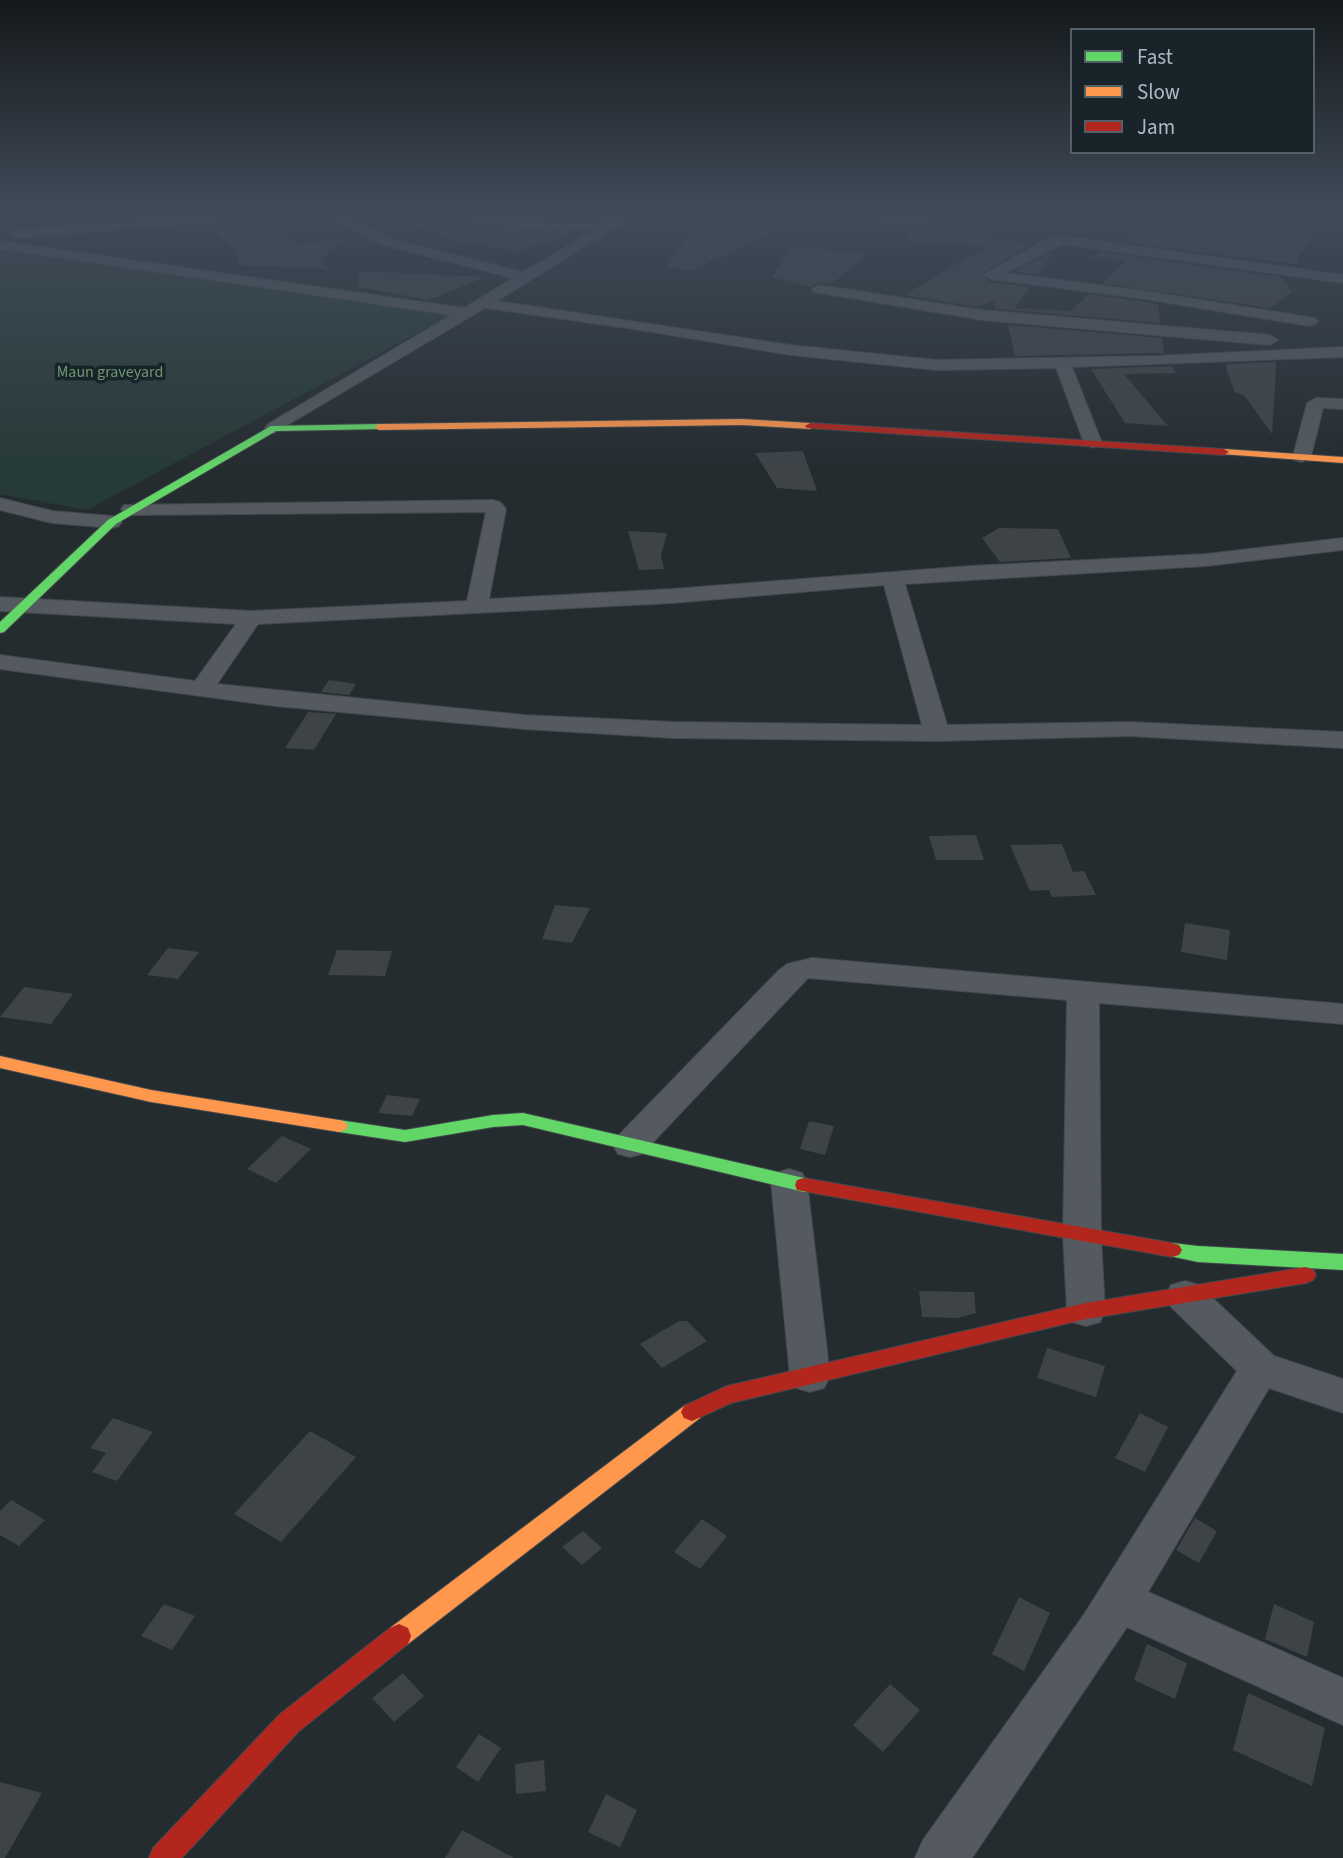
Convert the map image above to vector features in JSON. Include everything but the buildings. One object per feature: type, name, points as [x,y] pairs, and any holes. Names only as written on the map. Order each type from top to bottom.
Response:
[{"type":"street","points":[[405,299],[870,360],[936,365],[1076,347],[1100,323],[1132,299]]},
{"type":"street","points":[[0,629],[112,522],[131,509],[274,428],[490,299]]},
{"type":"street","points":[[881,299],[972,313],[1076,347],[1202,359],[1343,352]]},
{"type":"street","points":[[1162,299],[1308,327],[1320,299]]},
{"type":"street","points":[[1100,323],[1306,343],[1315,352]]},
{"type":"street","points":[[1076,347],[1093,443]]},
{"type":"street","points":[[1302,456],[1316,403],[1343,404]]},
{"type":"street","points":[[274,428],[742,422],[1343,460]]},
{"type":"street","points":[[0,504],[52,517]]},
{"type":"street","points":[[131,509],[494,506],[496,509],[477,607]]},
{"type":"street","points":[[0,517],[52,517],[112,522]]},
{"type":"street","points":[[0,604],[251,618],[477,607],[971,572],[1256,556],[1343,544]]},
{"type":"street","points":[[893,579],[937,733]]},
{"type":"street","points":[[202,688],[251,618]]},
{"type":"street","points":[[0,662],[361,708],[524,722],[674,730],[937,733],[1129,729],[1343,740]]},
{"type":"street","points":[[630,1145],[798,971],[813,968],[1343,1014]]},
{"type":"street","points":[[1083,990],[1082,1236],[1086,1311]]},
{"type":"street","points":[[0,1062],[36,1073],[222,1108],[405,1136],[425,1135],[500,1118],[523,1119],[789,1182],[1082,1236],[1198,1254],[1343,1262]]},
{"type":"street","points":[[789,1182],[810,1376]]},
{"type":"street","points":[[163,1858],[289,1723],[618,1466],[695,1410],[727,1395],[1086,1311],[1343,1269]]},
{"type":"street","points":[[1185,1296],[1260,1368],[1343,1396]]},
{"type":"street","points":[[942,1858],[1119,1601],[1260,1368]]},
{"type":"street","points":[[1119,1601],[1343,1702]]},
{"type":"green space","name":"Maun graveyard","points":[[0,299],[364,299],[456,312],[87,510],[0,494]]},
{"type":"traffic: fast","points":[[0,629],[112,522],[274,428],[379,427]]},
{"type":"traffic: fast","points":[[339,1126],[405,1136],[493,1121],[523,1119],[804,1185]]},
{"type":"traffic: fast","points":[[1172,1250],[1198,1254],[1343,1262]]},
{"type":"traffic: slow","points":[[379,427],[742,422],[810,426]]},
{"type":"traffic: slow","points":[[1224,452],[1343,460]]},
{"type":"traffic: slow","points":[[0,1062],[151,1096],[339,1126]]},
{"type":"traffic: slow","points":[[399,1636],[692,1412]]},
{"type":"traffic: jam","points":[[810,426],[1224,452]]},
{"type":"traffic: jam","points":[[804,1185],[1172,1250]]},
{"type":"traffic: jam","points":[[692,1412],[727,1395],[1086,1311],[1306,1275]]},
{"type":"traffic: jam","points":[[163,1858],[289,1723],[399,1636]]}]
